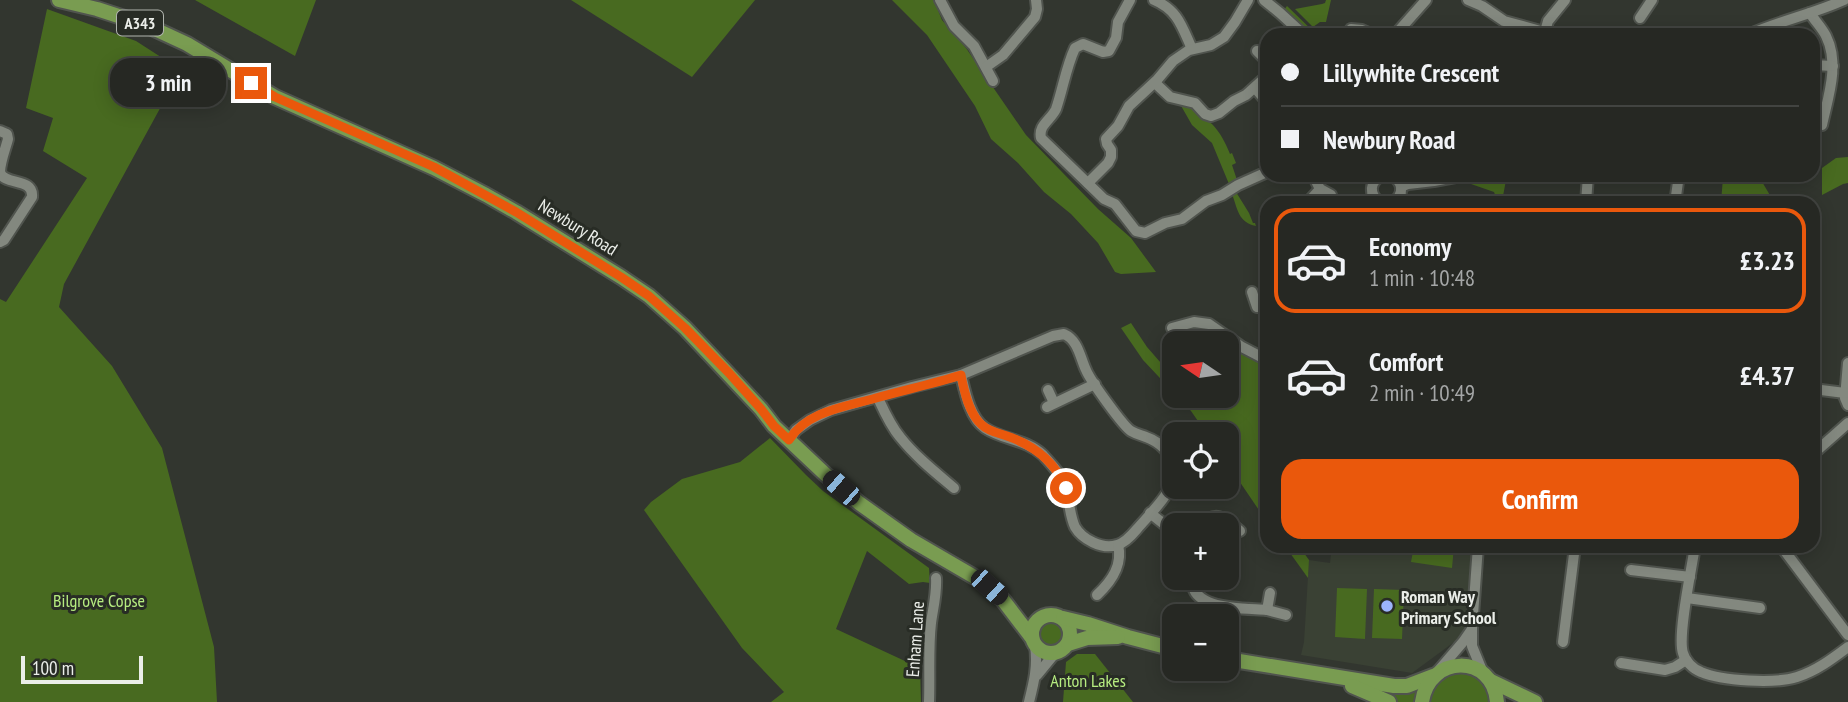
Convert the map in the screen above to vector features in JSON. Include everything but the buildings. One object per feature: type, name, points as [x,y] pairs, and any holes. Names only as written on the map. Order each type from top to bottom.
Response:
[{"type":"main road","name":"Newbury Road","points":[[59,0],[146,25],[187,44],[275,97],[434,167],[516,212],[621,277],[668,312],[729,373],[774,426],[833,481],[876,515],[924,548],[978,579],[1003,600],[1026,612],[1043,616]]},
{"type":"main road","name":"Newbury Road","points":[[1003,600],[1033,642]]},
{"type":"main road","name":"A343","points":[[1043,616],[1054,615],[1162,646]]},
{"type":"main road","points":[[1033,642],[1032,627],[1043,616]]},
{"type":"main road","points":[[1062,648],[1070,639],[1070,628],[1063,618]]},
{"type":"main road","name":"A343","points":[[1033,642],[1045,652],[1087,638],[1128,638]]},
{"type":"main road","points":[[1239,661],[1402,686],[1446,668],[1471,667],[1535,702]]},
{"type":"main road","points":[[1422,702],[1425,690],[1435,674]]},
{"type":"main road","points":[[1328,676],[1389,702]]},
{"type":"main road","points":[[1487,677],[1496,693],[1497,702]]},
{"type":"street","points":[[940,0],[950,20],[971,43],[993,81]]},
{"type":"street","points":[[986,67],[1003,55],[1035,17],[1036,0]]},
{"type":"street","points":[[1130,0],[1118,22],[1116,38],[1109,51],[1103,52],[1083,44],[1075,48],[1055,109],[1040,131],[1041,138],[1105,200],[1115,204],[1136,231],[1143,234],[1165,223],[1182,219],[1206,201],[1260,176]]},
{"type":"street","points":[[1154,0],[1172,10],[1192,49]]},
{"type":"street","points":[[1088,183],[1110,160],[1111,150],[1107,137],[1118,126],[1132,103],[1155,83],[1171,63],[1192,49],[1211,45],[1224,37],[1248,0]]},
{"type":"street","points":[[1401,28],[1426,0]]},
{"type":"street","points":[[1468,0],[1504,21],[1526,28]]},
{"type":"street","points":[[1546,28],[1548,21],[1565,0]]},
{"type":"street","points":[[1640,18],[1652,0]]},
{"type":"street","points":[[1766,28],[1844,0]]},
{"type":"street","points":[[1267,1],[1296,28]]},
{"type":"street","points":[[1810,13],[1826,37],[1833,66],[1822,125]]},
{"type":"street","points":[[1257,51],[1260,54]]},
{"type":"street","points":[[1820,65],[1833,66]]},
{"type":"street","points":[[1155,83],[1170,97],[1195,103],[1209,116],[1217,114],[1260,83]]},
{"type":"street","points":[[1255,88],[1260,94]]},
{"type":"street","points":[[0,131],[7,134],[8,139],[0,172],[3,177],[30,187],[33,193],[4,240],[0,242]]},
{"type":"street","points":[[1317,182],[1320,188],[1331,195]]},
{"type":"street","points":[[1398,182],[1401,187],[1400,196]]},
{"type":"street","points":[[1401,187],[1425,182]]},
{"type":"street","points":[[1313,196],[1320,188]]},
{"type":"street","points":[[1255,300],[1260,298]]},
{"type":"street","points":[[1172,328],[1194,322],[1209,324],[1260,356]]},
{"type":"street","points":[[789,440],[796,430],[818,415],[831,410],[961,375],[1053,336],[1066,335],[1073,341],[1095,384],[1126,427],[1162,446]]},
{"type":"street","points":[[1848,363],[1845,393],[1848,405]]},
{"type":"street","points":[[961,375],[972,409],[982,425],[1032,447],[1058,471],[1079,532],[1096,543],[1118,545],[1130,537],[1162,498]]},
{"type":"street","points":[[1048,390],[1051,405],[1095,384]]},
{"type":"street","points":[[1820,389],[1845,393]]},
{"type":"street","points":[[878,398],[888,421],[900,437],[954,488]]},
{"type":"street","points":[[1820,447],[1848,422]]},
{"type":"street","points":[[1150,513],[1162,522]]},
{"type":"street","points":[[1097,595],[1119,565],[1118,545]]},
{"type":"street","points":[[1477,553],[1472,646],[1487,677]]},
{"type":"street","points":[[1563,642],[1574,553]]},
{"type":"street","points":[[1694,553],[1681,644],[1686,660],[1694,668],[1703,673],[1754,681],[1774,681],[1800,676],[1817,669],[1848,647]]},
{"type":"street","points":[[1786,553],[1848,635]]},
{"type":"street","points":[[1631,570],[1690,577]]},
{"type":"street","name":"Enham Lane","points":[[929,702],[929,656],[936,578]]},
{"type":"street","points":[[1193,590],[1205,601],[1286,615]]},
{"type":"street","points":[[1267,610],[1270,593]]},
{"type":"street","points":[[1686,598],[1760,608]]},
{"type":"street","points":[[1435,674],[1472,629]]},
{"type":"street","points":[[1029,702],[1036,678],[1037,660],[1033,642]]},
{"type":"street","points":[[1036,678],[1062,648]]},
{"type":"street","points":[[1621,663],[1665,670],[1672,669],[1686,660]]},
{"type":"shaded area","name":"Roman Way Primary School","points":[[1331,553],[1471,553],[1465,634],[1412,673],[1301,655],[1309,560],[1330,563]]},
{"type":"green space","points":[[195,0],[316,0],[295,56]]},
{"type":"green space","points":[[571,0],[755,0],[692,77]]},
{"type":"green space","points":[[892,0],[934,0],[942,20],[966,48],[1026,135],[1098,209],[1131,238],[1156,272],[1115,272],[1098,243],[1071,214],[1044,192],[1018,163],[991,139],[975,106],[927,35]]},
{"type":"green space","points":[[1331,0],[1326,22],[1320,22],[1313,27],[1295,9],[1322,4]]},
{"type":"green space","points":[[1287,6],[1310,28],[1302,28],[1284,10]]},
{"type":"green space","name":"Bilgrove Copse","points":[[47,9],[136,41],[181,70],[64,284],[59,307],[112,366],[162,448],[214,647],[217,702],[0,702],[0,299],[6,302],[87,178],[43,151],[53,118],[26,108]]},
{"type":"green space","points":[[1180,104],[1191,107],[1218,131],[1236,163],[1232,165],[1237,180],[1229,184],[1212,143],[1192,125]]},
{"type":"green space","points":[[1848,157],[1848,183],[1822,195],[1822,168],[1836,158]]},
{"type":"green space","points":[[1506,182],[1503,196],[1495,196],[1494,192],[1471,184]]},
{"type":"green space","points":[[1723,182],[1762,182],[1770,196],[1722,196]]},
{"type":"green space","points":[[1236,192],[1256,226],[1246,222],[1240,214],[1232,194]]},
{"type":"green space","points":[[1131,323],[1162,364],[1162,380],[1143,360],[1121,328]]},
{"type":"green space","points":[[1239,350],[1260,361],[1260,512],[1239,481],[1239,422],[1199,422],[1188,408],[1239,408]]},
{"type":"green space","points":[[770,438],[823,491],[929,568],[930,583],[909,584],[867,551],[836,629],[920,668],[921,702],[771,702],[784,692],[742,648],[644,510],[682,479],[740,462]]},
{"type":"green space","points":[[1290,553],[1304,553],[1309,560],[1308,578]]},
{"type":"green space","points":[[1413,553],[1453,553],[1452,568],[1411,562]]},
{"type":"green space","points":[[1337,588],[1367,589],[1365,639],[1335,637]]},
{"type":"green space","points":[[1374,589],[1404,590],[1402,639],[1372,638]]},
{"type":"green space","points":[[1051,619],[1061,623],[1065,633],[1061,643],[1051,647],[1041,643],[1037,633],[1041,623]]},
{"type":"green space","name":"Anton Lakes","points":[[1077,654],[1095,654],[1133,702],[1063,702],[1066,662]]},
{"type":"green space","points":[[1468,672],[1484,681],[1494,702],[1427,702],[1429,693],[1444,675]]},
{"type":"green space","points":[[1420,686],[1418,702],[1398,702],[1379,690]]},
{"type":"place","name":"Roman Way Primary School","points":[[1387,606]]},
{"type":"route","points":[[251,83],[275,97],[434,167],[516,212],[621,277],[649,296],[685,328],[789,440],[796,430],[810,420],[831,410],[961,375],[964,390],[978,422],[1037,451],[1058,471],[1066,488]]}]
